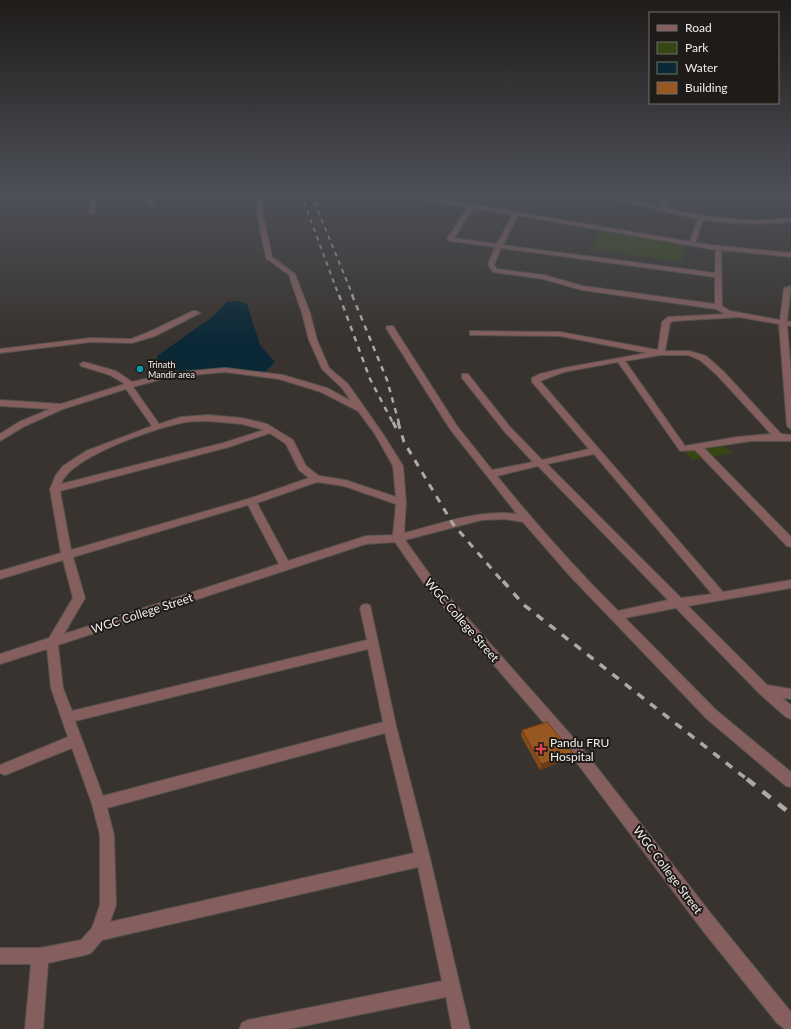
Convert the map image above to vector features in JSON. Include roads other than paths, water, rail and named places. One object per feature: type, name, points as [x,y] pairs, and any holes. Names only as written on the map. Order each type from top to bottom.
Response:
[{"type":"street","points":[[266,242],[269,258],[292,274],[306,313],[313,340],[326,369],[345,386],[379,434],[398,466],[401,502],[398,538],[482,517],[505,516],[526,519]]},
{"type":"street","points":[[471,242],[719,276]]},
{"type":"street","points":[[501,242],[491,265],[495,271],[544,277],[582,288],[718,306],[728,313],[740,316],[787,323]]},
{"type":"street","points":[[680,242],[719,248],[791,255]]},
{"type":"street","points":[[718,306],[719,248]]},
{"type":"street","points":[[791,288],[787,288],[791,426]]},
{"type":"street","points":[[0,351],[92,340],[132,341],[152,334],[196,313]]},
{"type":"street","points":[[661,353],[666,322],[671,319],[722,318],[740,316]]},
{"type":"street","points":[[390,328],[453,427],[526,519],[574,573],[711,714],[791,781]]},
{"type":"street","points":[[473,333],[560,334],[661,353]]},
{"type":"street","points":[[721,597],[535,380],[554,373],[602,364],[620,358],[661,353],[689,353],[703,358],[720,373],[778,436]]},
{"type":"street","points":[[620,358],[683,449],[778,436],[791,438]]},
{"type":"street","points":[[84,364],[113,373],[129,386],[157,427]]},
{"type":"street","points":[[0,438],[22,424],[62,407],[129,386],[169,375],[224,370],[280,377],[324,390],[361,409]]},
{"type":"street","points":[[465,376],[507,429],[764,690],[791,713]]},
{"type":"street","points":[[0,403],[62,407]]},
{"type":"street","points":[[0,956],[40,956],[85,947],[98,932],[108,905],[107,836],[99,804],[57,688],[52,643],[79,598],[67,556],[55,489],[58,479],[62,473],[87,454],[157,427],[181,420],[208,418],[242,421],[264,426],[290,442],[302,468],[316,479]]},
{"type":"street","points":[[55,489],[226,445],[271,430]]},
{"type":"street","points":[[698,447],[791,542]]},
{"type":"street","points":[[490,474],[595,451]]},
{"type":"street","points":[[0,575],[251,501],[316,479],[345,483],[401,502]]},
{"type":"street","points":[[251,501],[285,566]]},
{"type":"street","name":"WGC College Street","points":[[0,659],[366,540],[398,538],[429,582],[573,747],[706,921],[783,1017],[791,1023]]},
{"type":"street","points":[[616,616],[679,603],[791,584]]},
{"type":"street","points":[[366,608],[390,726],[423,858],[461,1029]]},
{"type":"street","points":[[68,717],[373,643]]},
{"type":"street","points":[[764,690],[791,694]]},
{"type":"street","points":[[99,804],[390,726]]},
{"type":"street","points":[[5,769],[76,740]]},
{"type":"street","points":[[98,932],[423,858]]},
{"type":"street","points":[[34,1029],[40,956]]},
{"type":"street","points":[[248,1029],[452,987]]},
{"type":"water","points":[[239,301],[247,304],[260,345],[275,362],[265,372],[225,370],[181,372],[157,362],[157,356],[212,317],[227,302]]},
{"type":"railway","points":[[319,242],[339,296]]},
{"type":"railway","points":[[331,242],[353,296]]},
{"type":"railway","points":[[339,295],[370,379],[393,423]]},
{"type":"railway","points":[[352,295],[387,380],[399,423]]},
{"type":"railway","points":[[393,422],[396,428]]},
{"type":"railway","points":[[398,422],[404,442],[453,524],[503,582]]},
{"type":"railway","points":[[503,581],[524,605],[748,780]]},
{"type":"railway","points":[[747,779],[791,814]]},
{"type":"place","name":"Trinath Mandir area","points":[[140,369]]},
{"type":"place","name":"Pandu FRU Hospital","points":[[541,749]]}]
